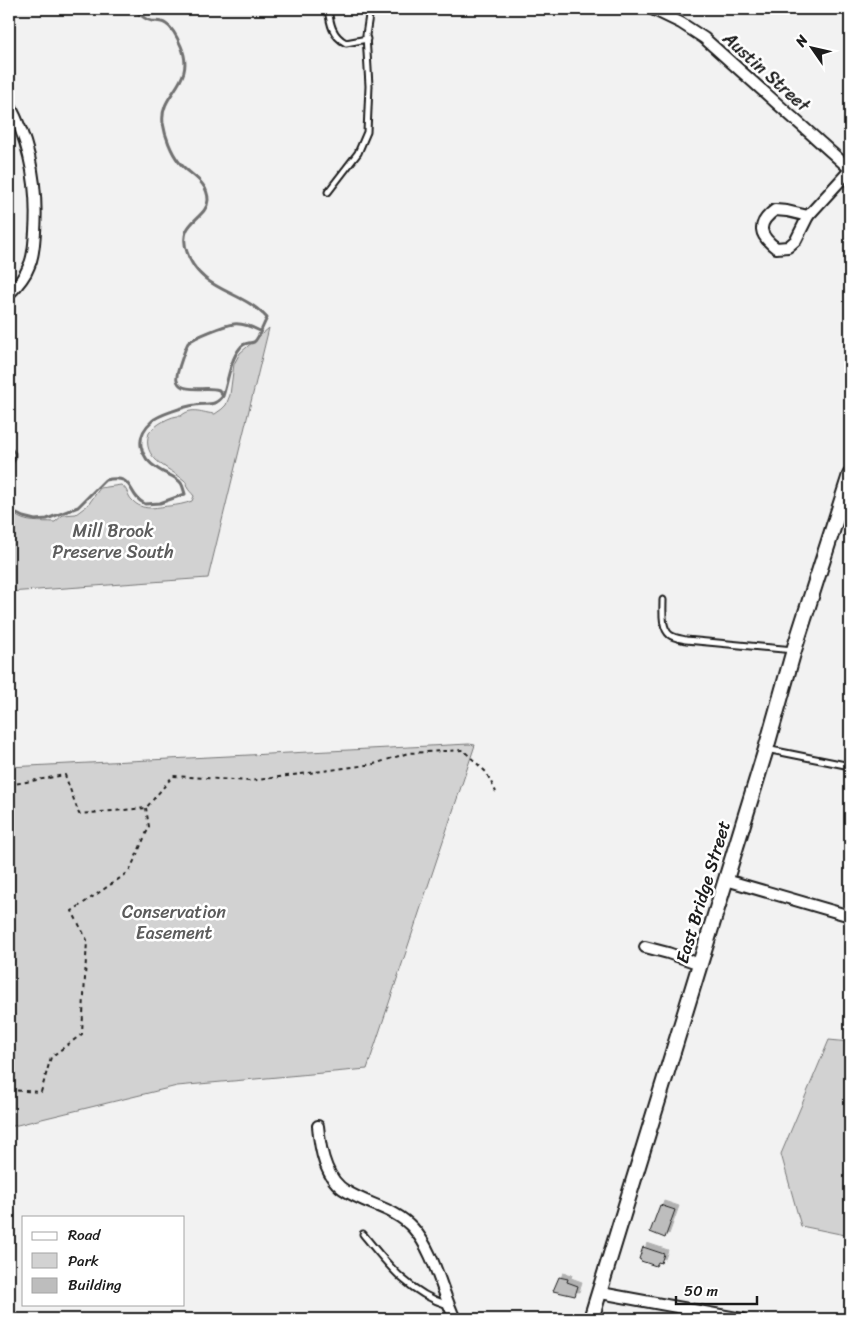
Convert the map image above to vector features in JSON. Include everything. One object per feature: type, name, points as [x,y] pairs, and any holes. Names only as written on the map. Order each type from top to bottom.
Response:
[{"type":"street","name":"Austin Street","points":[[652,9],[681,23],[704,38],[850,170]]},
{"type":"street","points":[[9,104],[20,125],[31,166],[35,213],[34,246],[30,265],[20,282],[9,294]]},
{"type":"street","points":[[808,216],[775,210],[765,217],[761,227],[765,239],[776,248],[788,247],[796,240],[808,216],[850,170]]},
{"type":"street","name":"East Bridge Street","points":[[592,1319],[766,749],[794,650],[850,475]]},
{"type":"street","points":[[726,880],[850,916]]},
{"type":"street","points":[[645,947],[700,964]]},
{"type":"street","points":[[318,1126],[323,1159],[334,1181],[344,1190],[391,1211],[411,1226],[420,1236],[454,1319]]},
{"type":"street","points":[[601,1293],[742,1319]]},
{"type":"lane","points":[[328,9],[330,23],[337,38],[346,43],[367,39]]},
{"type":"lane","points":[[328,192],[358,153],[367,132],[369,86],[367,39],[370,9]]},
{"type":"lane","points":[[663,600],[663,619],[670,635],[686,640],[794,650]]},
{"type":"lane","points":[[766,749],[850,766]]},
{"type":"lane","points":[[364,1234],[390,1266],[409,1285],[431,1300],[448,1305]]},
{"type":"path","points":[[9,786],[65,775],[79,814],[146,808],[173,776],[250,781],[374,764],[408,753],[463,750],[486,772],[496,792]]},
{"type":"path","points":[[9,1090],[41,1092],[51,1057],[82,1034],[87,940],[72,911],[129,872],[149,827],[146,808]]},
{"type":"green space","name":"Mill Brook Preserve South","points":[[269,328],[208,578],[9,592],[9,516],[14,514],[28,521],[55,522],[63,515],[76,514],[88,505],[100,488],[121,485],[132,500],[140,506],[154,508],[184,504],[192,501],[194,496],[186,482],[152,456],[148,442],[149,433],[164,421],[181,416],[189,411],[215,414],[222,409],[230,395],[234,364],[240,353]]},
{"type":"green space","name":"Conservation Easement","points":[[475,745],[367,1069],[177,1086],[9,1127],[9,767]]},
{"type":"green space","points":[[829,1040],[850,1042],[850,1236],[801,1226],[781,1154]]},
{"type":"building","points":[[660,1205],[675,1210],[665,1238],[650,1232]]},
{"type":"building","points":[[643,1247],[664,1254],[661,1263],[658,1262],[656,1266],[641,1261],[639,1259]]},
{"type":"building","points":[[559,1277],[568,1279],[567,1282],[578,1286],[575,1296],[553,1291]]},
{"type":"waterway","points":[[9,510],[23,517],[35,520],[47,519],[78,507],[105,480],[115,479],[126,482],[139,500],[145,504],[160,503],[185,494],[179,481],[158,469],[143,453],[141,440],[146,427],[160,416],[172,411],[217,402],[223,396],[237,353],[243,345],[256,341],[267,318],[257,309],[212,283],[202,275],[193,265],[187,252],[186,234],[189,227],[206,207],[207,193],[201,183],[176,158],[169,144],[163,123],[163,112],[166,103],[181,79],[185,59],[181,46],[169,26],[161,22],[147,20],[136,11]]},
{"type":"waterway","points":[[222,395],[219,390],[190,389],[178,383],[177,374],[188,343],[210,332],[234,324],[244,325],[260,331]]},
{"type":"waterway","points":[[9,447],[15,453],[15,459],[9,468]]}]
